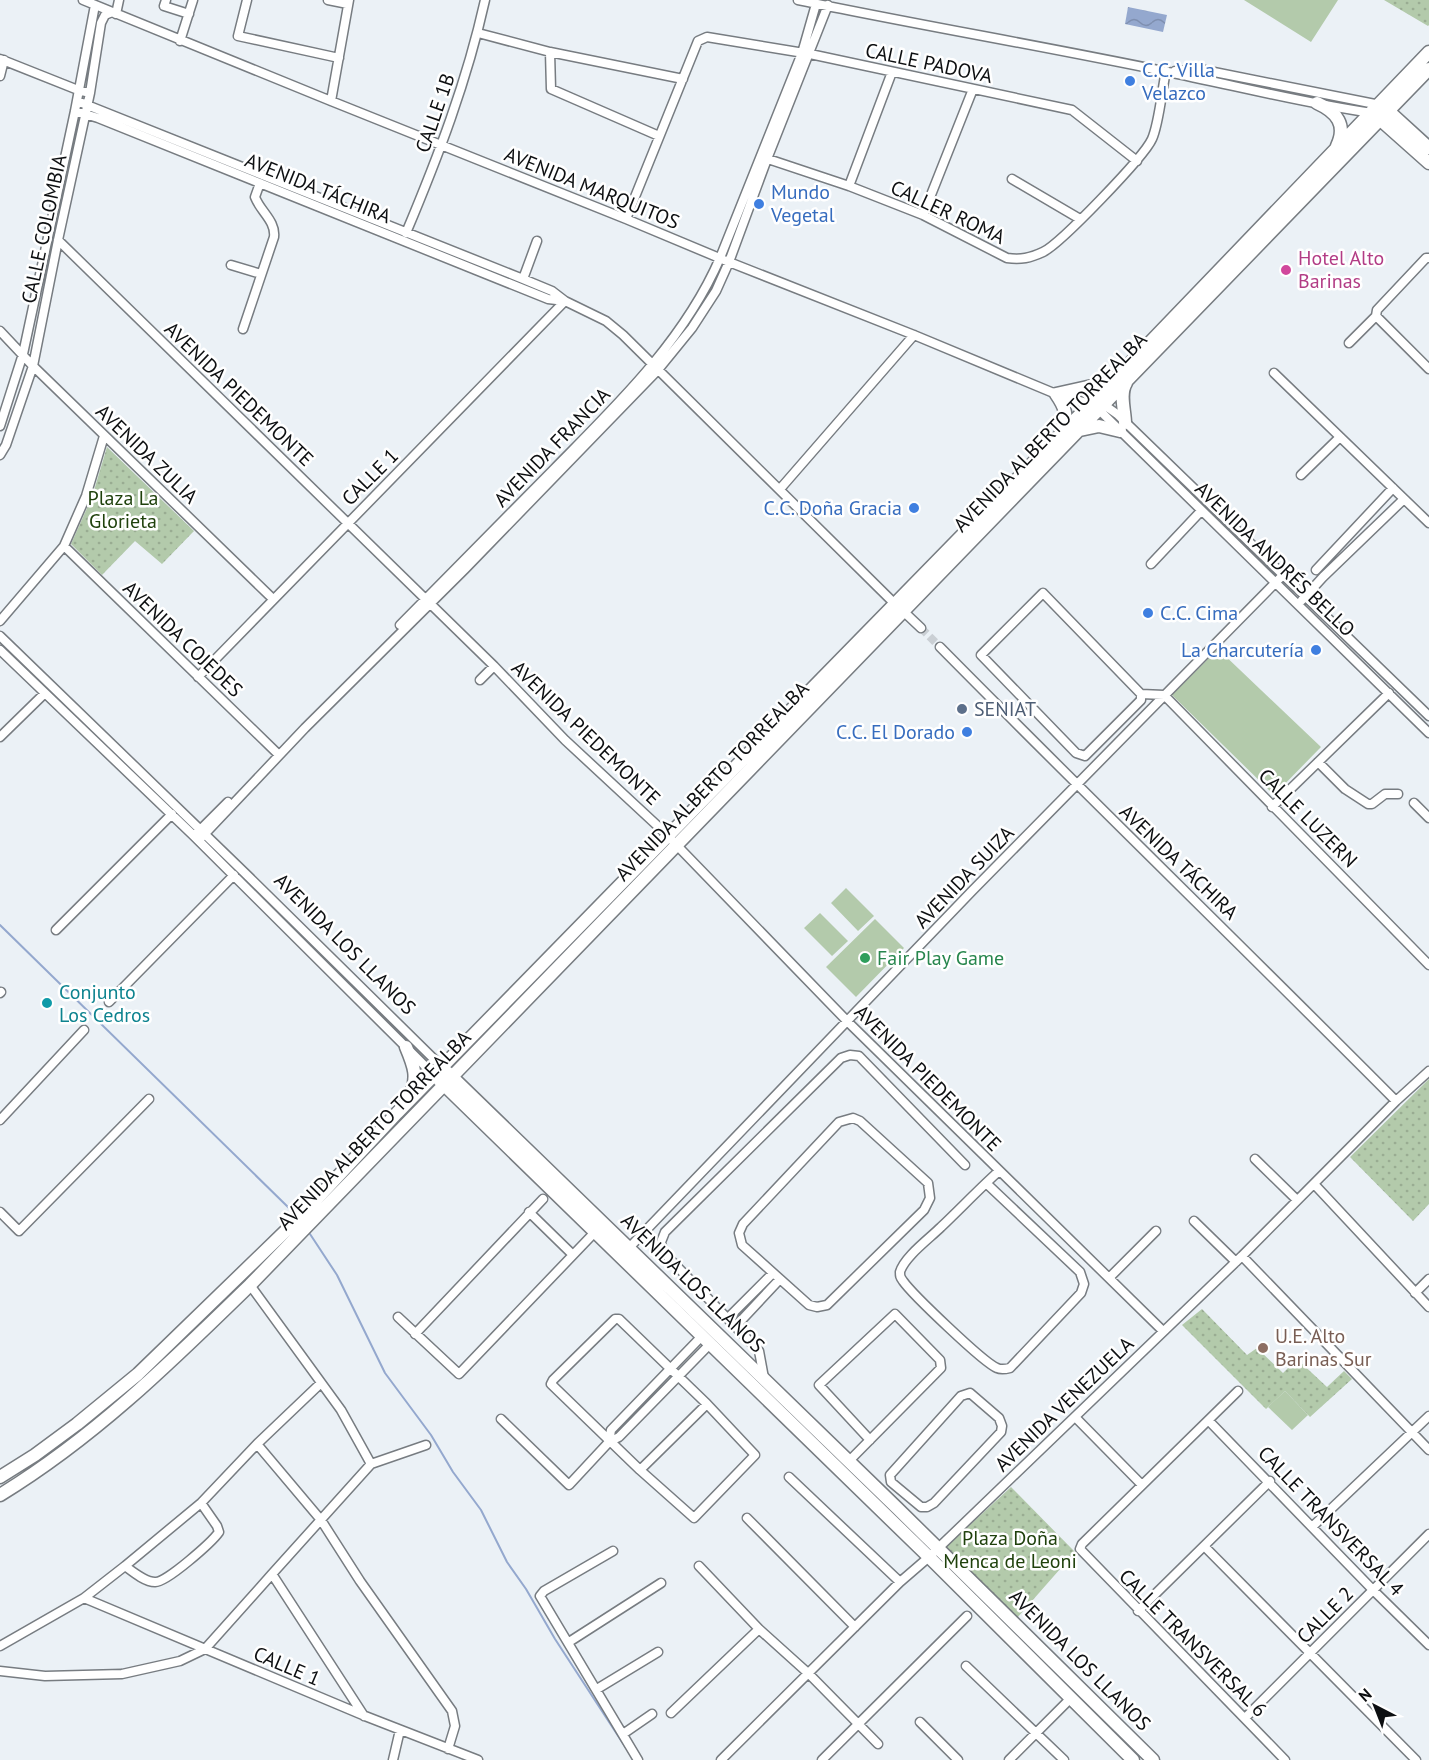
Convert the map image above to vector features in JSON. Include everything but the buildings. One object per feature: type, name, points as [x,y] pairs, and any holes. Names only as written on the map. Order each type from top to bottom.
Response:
[{"type":"main road","name":"AVENIDA ALBERTO TORREALBA","points":[[899,607],[1059,434],[1128,380],[1381,112],[1429,52]]},
{"type":"main road","name":"AVENIDA ALBERTO TORREALBA","points":[[0,1477],[77,1424],[138,1374],[299,1218],[438,1071],[672,840],[899,607],[1078,431],[1112,382],[1335,151],[1429,69]]},
{"type":"main road","points":[[1317,104],[1329,109],[1340,120],[1341,135],[1335,151]]},
{"type":"main road","points":[[1381,112],[1429,148]]},
{"type":"main road","points":[[1381,112],[1429,164]]},
{"type":"main road","points":[[1078,431],[1100,426],[1123,427],[1123,388],[1128,380]]},
{"type":"main road","points":[[1059,434],[1065,423],[1066,413],[1056,394],[1112,382]]},
{"type":"main road","name":"AVENIDA ALBERTO TORREALBA","points":[[0,1495],[69,1450],[137,1394],[250,1285],[546,981],[672,840]]},
{"type":"main road","points":[[406,1047],[414,1065],[416,1079],[406,1104]]},
{"type":"main road","name":"AVENIDA LOS LLANOS","points":[[438,1071],[625,1252],[764,1379],[897,1508],[934,1552],[1071,1698],[1133,1760]]},
{"type":"main road","name":"AVENIDA LOS LLANOS","points":[[448,1080],[595,1232],[625,1252],[707,1339],[1154,1760]]},
{"type":"street","name":"AVENIDA MARQUITOS","points":[[82,0],[1056,394],[1096,405]]},
{"type":"street","points":[[114,13],[119,0]]},
{"type":"street","points":[[166,0],[164,6],[189,14]]},
{"type":"street","points":[[180,41],[193,0]]},
{"type":"street","points":[[247,0],[237,36],[339,58]]},
{"type":"street","points":[[328,0],[349,2],[331,102]]},
{"type":"street","name":"CALLE 1B","points":[[406,233],[442,146],[478,33],[485,0]]},
{"type":"street","points":[[798,0],[1166,71],[1202,81],[1317,104],[1381,112]]},
{"type":"street","name":"AVENIDA FRANCIA","points":[[806,53],[816,4]]},
{"type":"street","name":"CALLE COLOMBIA","points":[[0,426],[23,354],[75,111],[94,5]]},
{"type":"street","name":"AVENIDA FRANCIA","points":[[654,369],[709,284],[828,5]]},
{"type":"street","name":"CALLE COLOMBIA","points":[[0,455],[6,445],[33,366],[88,104],[100,23],[105,15],[114,13]]},
{"type":"street","points":[[478,33],[550,52],[682,79],[627,219]]},
{"type":"street","name":"CALLE PADOVA","points":[[682,79],[698,41],[707,37],[806,53],[1072,110],[1137,161]]},
{"type":"street","points":[[550,52],[551,89],[660,136]]},
{"type":"street","points":[[0,76],[2,59],[90,93]]},
{"type":"street","points":[[1166,71],[1204,70],[1381,112]]},
{"type":"street","name":"CALLER ROMA","points":[[764,158],[849,186],[922,215],[1007,258],[1023,260],[1045,251],[1137,161],[1152,138],[1166,71]]},
{"type":"street","points":[[849,186],[892,72]]},
{"type":"street","points":[[922,215],[973,89]]},
{"type":"street","points":[[77,101],[523,279],[550,295],[606,321],[921,628]]},
{"type":"street","name":"AVENIDA TÁCHIRA","points":[[75,111],[550,295]]},
{"type":"street","name":"AVENIDA FRANCIA","points":[[200,835],[277,753],[427,602],[692,328],[716,291],[729,262],[764,158]]},
{"type":"street","points":[[1011,179],[1080,219]]},
{"type":"street","points":[[243,329],[275,231],[255,197],[260,183]]},
{"type":"street","name":"AVENIDA PIEDEMONTE","points":[[58,240],[494,666],[566,740],[672,840],[848,1022],[1163,1331]]},
{"type":"street","points":[[523,279],[537,241]]},
{"type":"street","points":[[1349,344],[1376,316],[1377,310],[1426,258],[1429,258]]},
{"type":"street","points":[[231,265],[261,274]]},
{"type":"street","name":"CALLE 1","points":[[198,677],[565,301]]},
{"type":"street","points":[[1376,316],[1429,369]]},
{"type":"street","name":"AVENIDA ZULIA","points":[[0,331],[104,436],[273,599]]},
{"type":"street","points":[[780,489],[914,335]]},
{"type":"street","points":[[1274,373],[1429,523]]},
{"type":"street","name":"AVENIDA ANDRÉS BELLO","points":[[1096,405],[1123,427],[1283,575],[1429,716]]},
{"type":"street","name":"AVENIDA ANDRÉS BELLO","points":[[1123,427],[1201,511],[1429,733]]},
{"type":"street","points":[[0,621],[64,546],[86,496],[104,436]]},
{"type":"street","points":[[1301,475],[1340,437]]},
{"type":"street","points":[[1316,570],[1393,488]]},
{"type":"street","points":[[1298,605],[1323,577],[1404,499]]},
{"type":"street","points":[[1151,564],[1201,511]]},
{"type":"street","name":"AVENIDA COJEDES","points":[[64,546],[277,753]]},
{"type":"street","name":"AVENIDA SUIZA","points":[[625,1252],[972,891],[1283,575]]},
{"type":"street","points":[[1141,694],[1141,700],[1086,756],[1076,753],[981,655],[1043,593],[1141,694],[1164,695]]},
{"type":"street","name":"AVENIDA LOS LLANOS","points":[[0,636],[438,1071]]},
{"type":"street","name":"AVENIDA TÁCHIRA","points":[[940,647],[1077,786],[1396,1101]]},
{"type":"street","name":"AVENIDA LOS LLANOS","points":[[0,650],[172,814],[200,835],[234,875],[406,1047],[438,1071]]},
{"type":"street","points":[[480,680],[494,666]]},
{"type":"street","points":[[1272,807],[1389,693]]},
{"type":"street","points":[[0,737],[44,694]]},
{"type":"street","name":"CALLE LUZERN","points":[[1164,695],[1429,965]]},
{"type":"street","points":[[1318,762],[1345,789],[1368,804],[1372,804],[1385,794],[1398,794]]},
{"type":"street","points":[[1414,803],[1429,818]]},
{"type":"street","points":[[56,930],[172,814]]},
{"type":"street","points":[[109,1002],[234,875]]},
{"type":"street","points":[[0,1120],[84,1030]]},
{"type":"street","points":[[764,1379],[759,1351],[663,1252],[661,1242],[665,1232],[841,1058],[850,1055],[859,1056],[965,1165]]},
{"type":"street","name":"AVENIDA VENEZUELA","points":[[722,1760],[900,1582],[1239,1259],[1396,1101],[1429,1071]]},
{"type":"street","points":[[0,1226],[3,1216],[19,1231],[149,1099]]},
{"type":"street","points":[[849,1118],[860,1121],[928,1183],[930,1198],[924,1210],[827,1305],[820,1308],[809,1305],[777,1276],[742,1245],[739,1237],[741,1226],[842,1120],[849,1118]]},
{"type":"street","points":[[718,1156],[730,1168]]},
{"type":"street","points":[[1255,1159],[1298,1200]]},
{"type":"street","points":[[986,1183],[1080,1272],[1084,1280],[1081,1293],[1010,1368],[1002,1369],[986,1361],[903,1281],[900,1275],[904,1263],[986,1183],[999,1171]]},
{"type":"street","points":[[1315,1185],[1429,1307]]},
{"type":"street","points":[[415,1334],[543,1199]]},
{"type":"street","points":[[529,1212],[572,1254]]},
{"type":"street","points":[[1194,1221],[1239,1259],[1429,1450]]},
{"type":"street","points":[[1108,1278],[1156,1231]]},
{"type":"street","points":[[398,1317],[459,1374],[595,1232]]},
{"type":"street","points":[[728,1318],[777,1276]]},
{"type":"street","points":[[736,1326],[777,1276]]},
{"type":"street","points":[[1415,1293],[1429,1279]]},
{"type":"street","points":[[250,1285],[340,1410],[371,1464]]},
{"type":"street","points":[[849,1461],[870,1440],[941,1368],[940,1360],[895,1314],[820,1381],[819,1385],[820,1389],[870,1440]]},
{"type":"street","points":[[615,1319],[619,1319],[679,1376],[756,1455],[694,1518],[690,1517],[609,1442],[551,1384],[615,1319]]},
{"type":"street","points":[[609,1442],[611,1430],[671,1369],[707,1339]]},
{"type":"street","points":[[501,1419],[569,1485],[609,1442],[619,1437],[679,1376],[707,1339]]},
{"type":"street","points":[[0,1646],[84,1598],[125,1566],[201,1503],[257,1444],[321,1383]]},
{"type":"street","points":[[1075,1417],[1142,1485],[1239,1391]]},
{"type":"street","points":[[968,1393],[973,1394],[999,1418],[1002,1426],[1001,1432],[931,1505],[921,1507],[907,1497],[891,1482],[890,1475],[961,1396],[968,1393]]},
{"type":"street","points":[[640,1470],[707,1404]]},
{"type":"street","points":[[1312,1527],[1429,1416]]},
{"type":"street","name":"CALLE TRANSVERSAL 4","points":[[1209,1420],[1429,1645]]},
{"type":"street","points":[[257,1444],[321,1520],[360,1581],[452,1712],[455,1726],[448,1749]]},
{"type":"street","points":[[0,1671],[45,1676],[122,1674],[180,1661],[205,1649],[371,1464],[426,1445]]},
{"type":"street","points":[[789,1477],[900,1582]]},
{"type":"street","points":[[1138,1611],[1270,1481]]},
{"type":"street","name":"CALLE TRANSVERSAL 6","points":[[1142,1485],[1082,1544],[1080,1549],[1285,1760]]},
{"type":"street","points":[[897,1508],[907,1497]]},
{"type":"street","points":[[125,1566],[148,1580],[157,1582],[165,1579],[196,1555],[219,1532],[201,1503]]},
{"type":"street","points":[[747,1518],[855,1627]]},
{"type":"street","name":"CALLE 2","points":[[1245,1718],[1429,1534]]},
{"type":"street","points":[[1204,1546],[1416,1760]]},
{"type":"street","points":[[612,1551],[544,1591],[540,1596],[638,1760]]},
{"type":"street","points":[[699,1566],[759,1629],[809,1674],[878,1744]]},
{"type":"street","points":[[272,1574],[365,1716]]},
{"type":"street","points":[[569,1642],[661,1583]]},
{"type":"street","name":"CALLE 1","points":[[84,1598],[365,1716],[478,1760]]},
{"type":"street","points":[[822,1760],[967,1616]]},
{"type":"street","points":[[671,1713],[759,1629]]},
{"type":"street","points":[[597,1689],[657,1652]]},
{"type":"street","points":[[966,1666],[1064,1760]]},
{"type":"street","points":[[1010,1760],[1071,1698]]},
{"type":"street","points":[[623,1734],[652,1714]]},
{"type":"street","points":[[920,1722],[958,1760]]},
{"type":"street","points":[[393,1760],[400,1730]]},
{"type":"green space","points":[[1244,0],[1338,0],[1311,42]]},
{"type":"green space","points":[[1384,0],[1429,0],[1429,25],[1428,26]]},
{"type":"green space","name":"Plaza La Glorieta","points":[[107,447],[194,531],[162,564],[135,541],[102,575],[71,544],[92,497]]},
{"type":"green space","points":[[1218,649],[1321,747],[1274,795],[1172,695]]},
{"type":"green space","points":[[846,888],[874,916],[858,931],[831,903]]},
{"type":"green space","points":[[820,913],[848,941],[832,956],[804,928]]},
{"type":"green space","name":"Fair Play Game","points":[[875,919],[904,948],[856,997],[826,967]]},
{"type":"green space","points":[[1429,1079],[1429,1204],[1413,1221],[1350,1157]]},
{"type":"green space","points":[[1202,1309],[1247,1355],[1257,1348],[1283,1373],[1297,1359],[1327,1387],[1344,1371],[1352,1379],[1310,1417],[1285,1391],[1266,1409],[1182,1325]]},
{"type":"green space","points":[[1285,1391],[1308,1415],[1292,1430],[1268,1407]]},
{"type":"green space","name":"Plaza Doña Menca de Leoni","points":[[1011,1487],[1075,1552],[1017,1618],[945,1548]]},
{"type":"water","points":[[1128,7],[1167,15],[1163,32],[1125,24]]},
{"type":"waterway","points":[[0,925],[291,1210]]},
{"type":"waterway","points":[[310,1234],[337,1275],[385,1373],[431,1435],[453,1472],[481,1510],[507,1562],[626,1748]]},
{"type":"tunnel","points":[[921,628],[940,647]]},
{"type":"place","name":"C.C. Villa Velazco","points":[[1130,81]]},
{"type":"place","name":"Mundo Vegetal","points":[[759,204]]},
{"type":"place","name":"Hotel Alto Barinas","points":[[1286,270]]},
{"type":"place","name":"C.C. Doña Gracia","points":[[914,508]]},
{"type":"place","name":"C.C. Cima","points":[[1148,613]]},
{"type":"place","name":"La Charcutería","points":[[1316,650]]},
{"type":"place","name":"SENIAT","points":[[962,709]]},
{"type":"place","name":"C.C. El Dorado","points":[[967,732]]},
{"type":"place","name":"Fair Play Game","points":[[865,958]]},
{"type":"place","name":"Conjunto Los Cedros","points":[[47,1003]]},
{"type":"place","name":"U.E. Alto Barinas Sur","points":[[1263,1348]]}]
